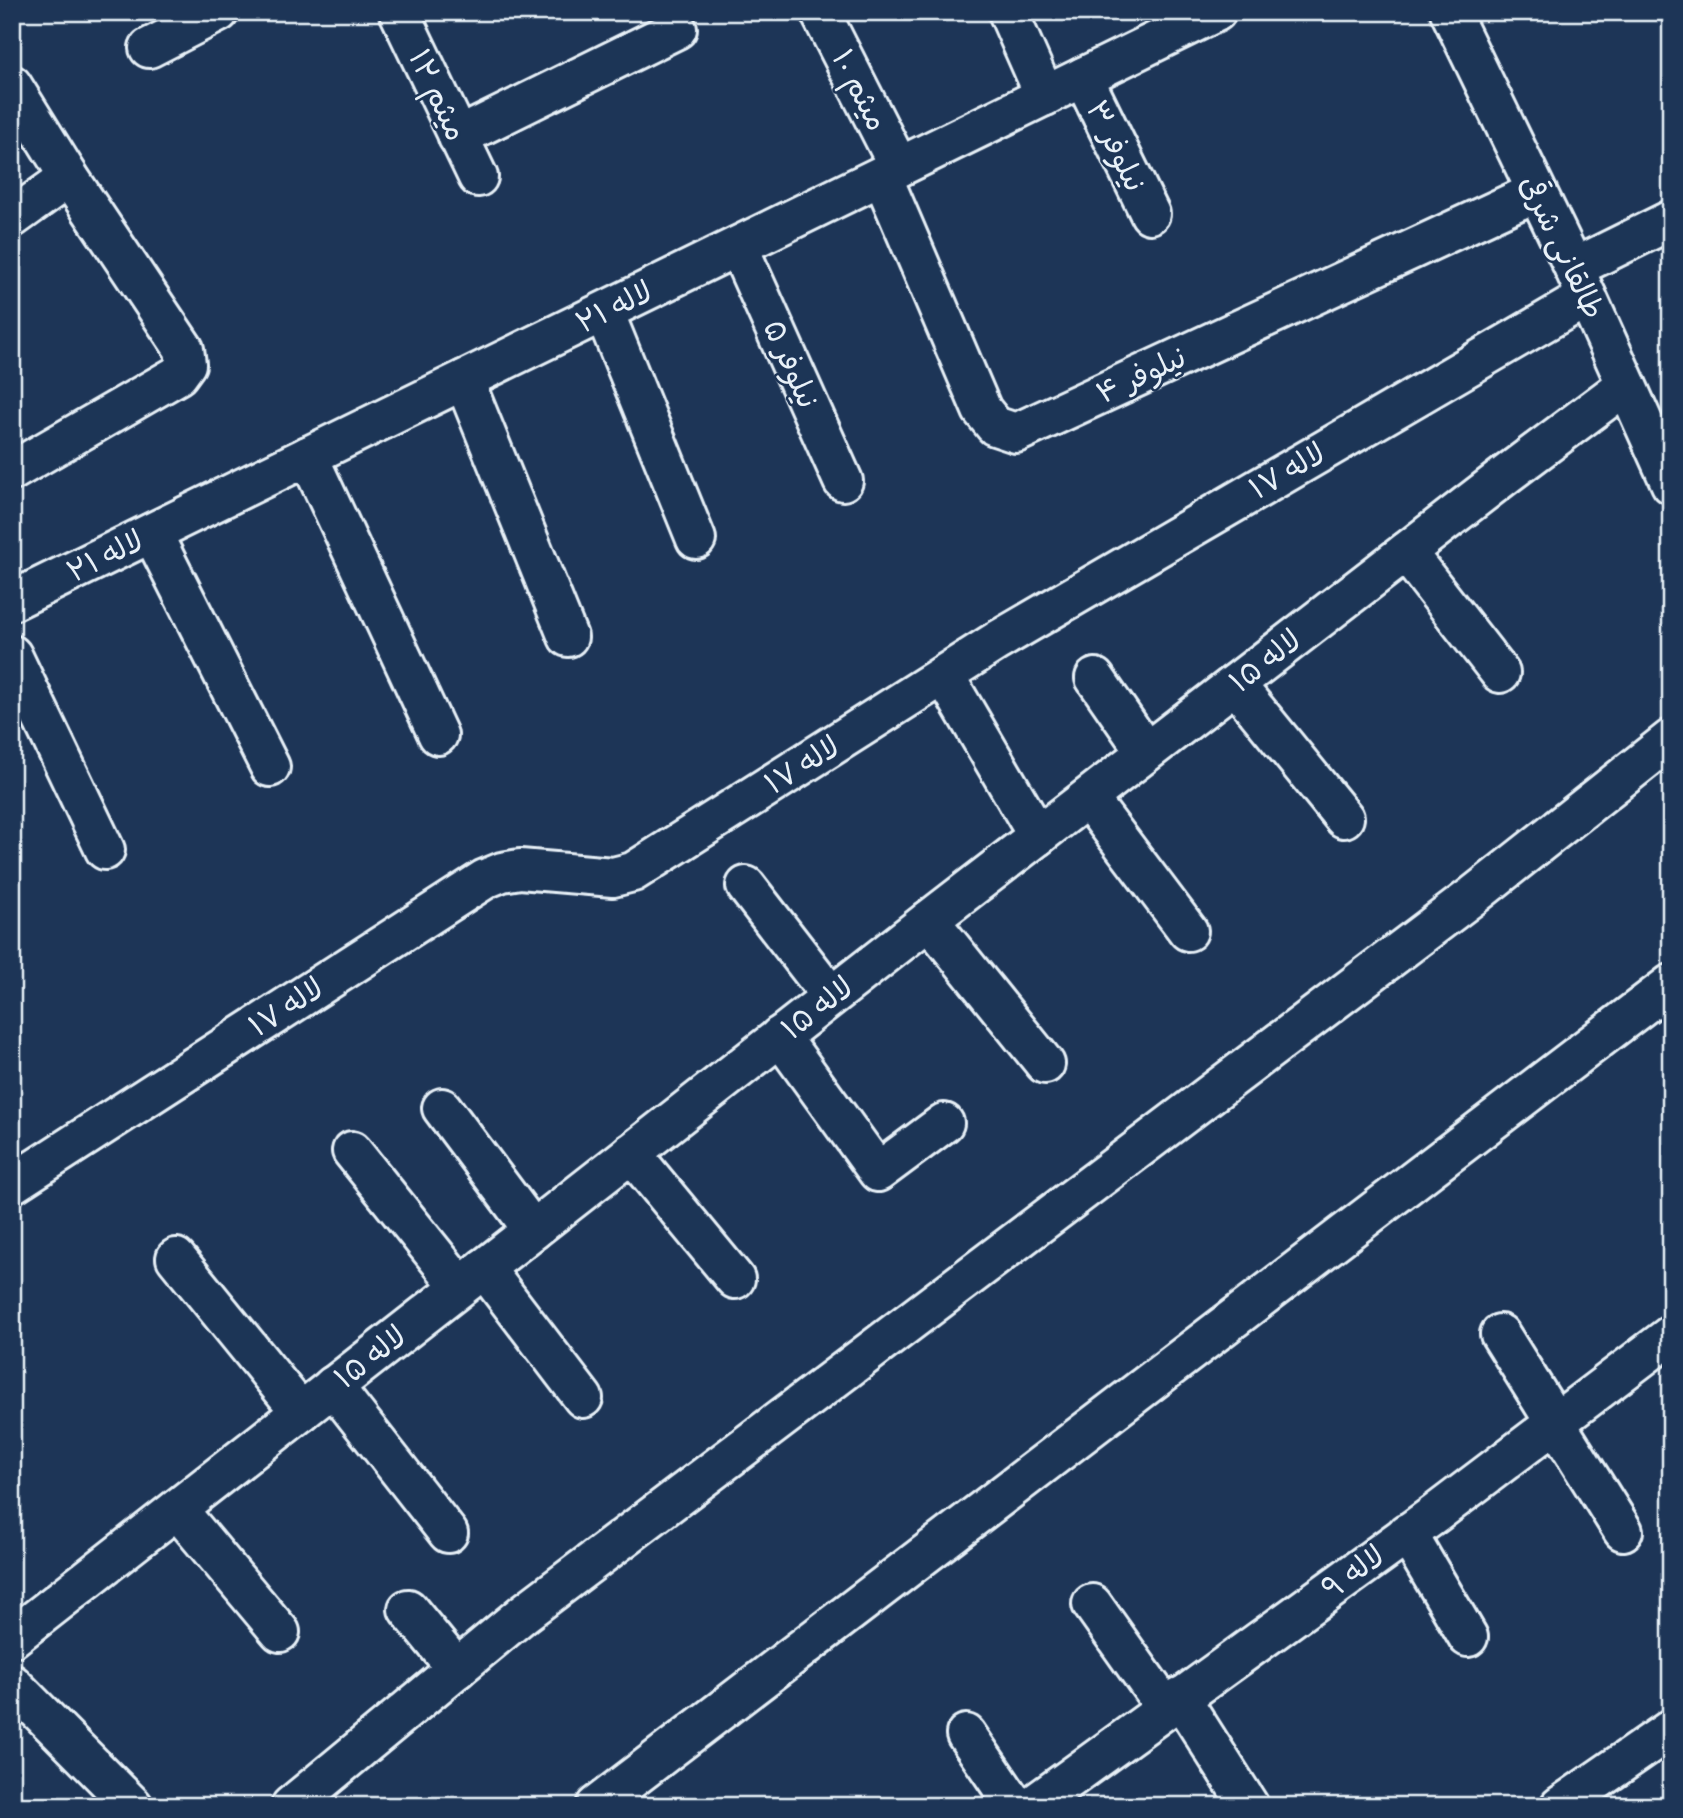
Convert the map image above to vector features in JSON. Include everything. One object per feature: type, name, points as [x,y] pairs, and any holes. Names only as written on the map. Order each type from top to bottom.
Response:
[{"type":"street","points":[[149,48],[219,12]]},
{"type":"street","name":"میثم ۱۲","points":[[399,12],[478,177]]},
{"type":"street","name":"میثم ۱۰","points":[[820,12],[890,172]]},
{"type":"street","points":[[1008,12],[1045,96]]},
{"type":"street","name":"لاله ۲۱","points":[[12,601],[1216,12]]},
{"type":"street","name":"طالقانی شرقی","points":[[1450,12],[1580,282],[1671,484]]},
{"type":"street","points":[[458,137],[677,29]]},
{"type":"street","name":"نیلوفر ۳","points":[[1083,77],[1150,214]]},
{"type":"street","points":[[12,85],[69,177],[184,349],[186,363],[178,375],[12,471]]},
{"type":"street","name":"نیلوفر ۴","points":[[890,172],[982,410],[995,426],[1016,433],[1536,192]]},
{"type":"street","points":[[12,218],[69,177]]},
{"type":"street","name":"لاله ۱۷","points":[[12,1184],[485,879],[520,869],[613,877],[633,872],[998,641],[1580,282],[1671,220]]},
{"type":"street","name":"نیلوفر ۵","points":[[738,246],[844,481]]},
{"type":"street","points":[[604,312],[696,539]]},
{"type":"street","points":[[464,380],[568,637]]},
{"type":"street","name":"لاله ۱۵","points":[[12,1638],[831,996],[1626,385]]},
{"type":"street","points":[[308,456],[438,734]]},
{"type":"street","points":[[152,533],[270,767]]},
{"type":"street","points":[[1406,552],[1500,673]]},
{"type":"street","points":[[12,655],[105,850]]},
{"type":"street","points":[[944,675],[1038,836]]},
{"type":"street","points":[[1095,678],[1146,752]]},
{"type":"street","points":[[1235,684],[1344,818]]},
{"type":"street","points":[[291,1806],[545,1597],[1463,903],[1671,739]]},
{"type":"street","points":[[1087,798],[1188,931]]},
{"type":"street","points":[[746,886],[831,996]]},
{"type":"street","points":[[929,920],[1045,1064]]},
{"type":"street","points":[[596,1806],[1671,984]]},
{"type":"street","points":[[780,1036],[878,1172],[944,1123]]},
{"type":"street","points":[[442,1108],[533,1230]]},
{"type":"street","points":[[352,1151],[583,1398]]},
{"type":"street","points":[[631,1153],[735,1279]]},
{"type":"street","points":[[176,1258],[301,1412]]},
{"type":"street","points":[[1500,1334],[1623,1531]]},
{"type":"street","name":"لاله ۹","points":[[1054,1799],[1173,1702],[1408,1533],[1671,1335]]},
{"type":"street","points":[[333,1386],[448,1533]]},
{"type":"street","points":[[177,1509],[280,1632]]},
{"type":"street","points":[[1408,1533],[1468,1637]]},
{"type":"street","points":[[1092,1604],[1173,1702],[1249,1806]]},
{"type":"street","points":[[408,1609],[457,1668]]},
{"type":"street","points":[[12,1684],[133,1806]]},
{"type":"street","points":[[1560,1806],[1671,1729]]},
{"type":"street","points":[[966,1734],[1016,1806]]}]
